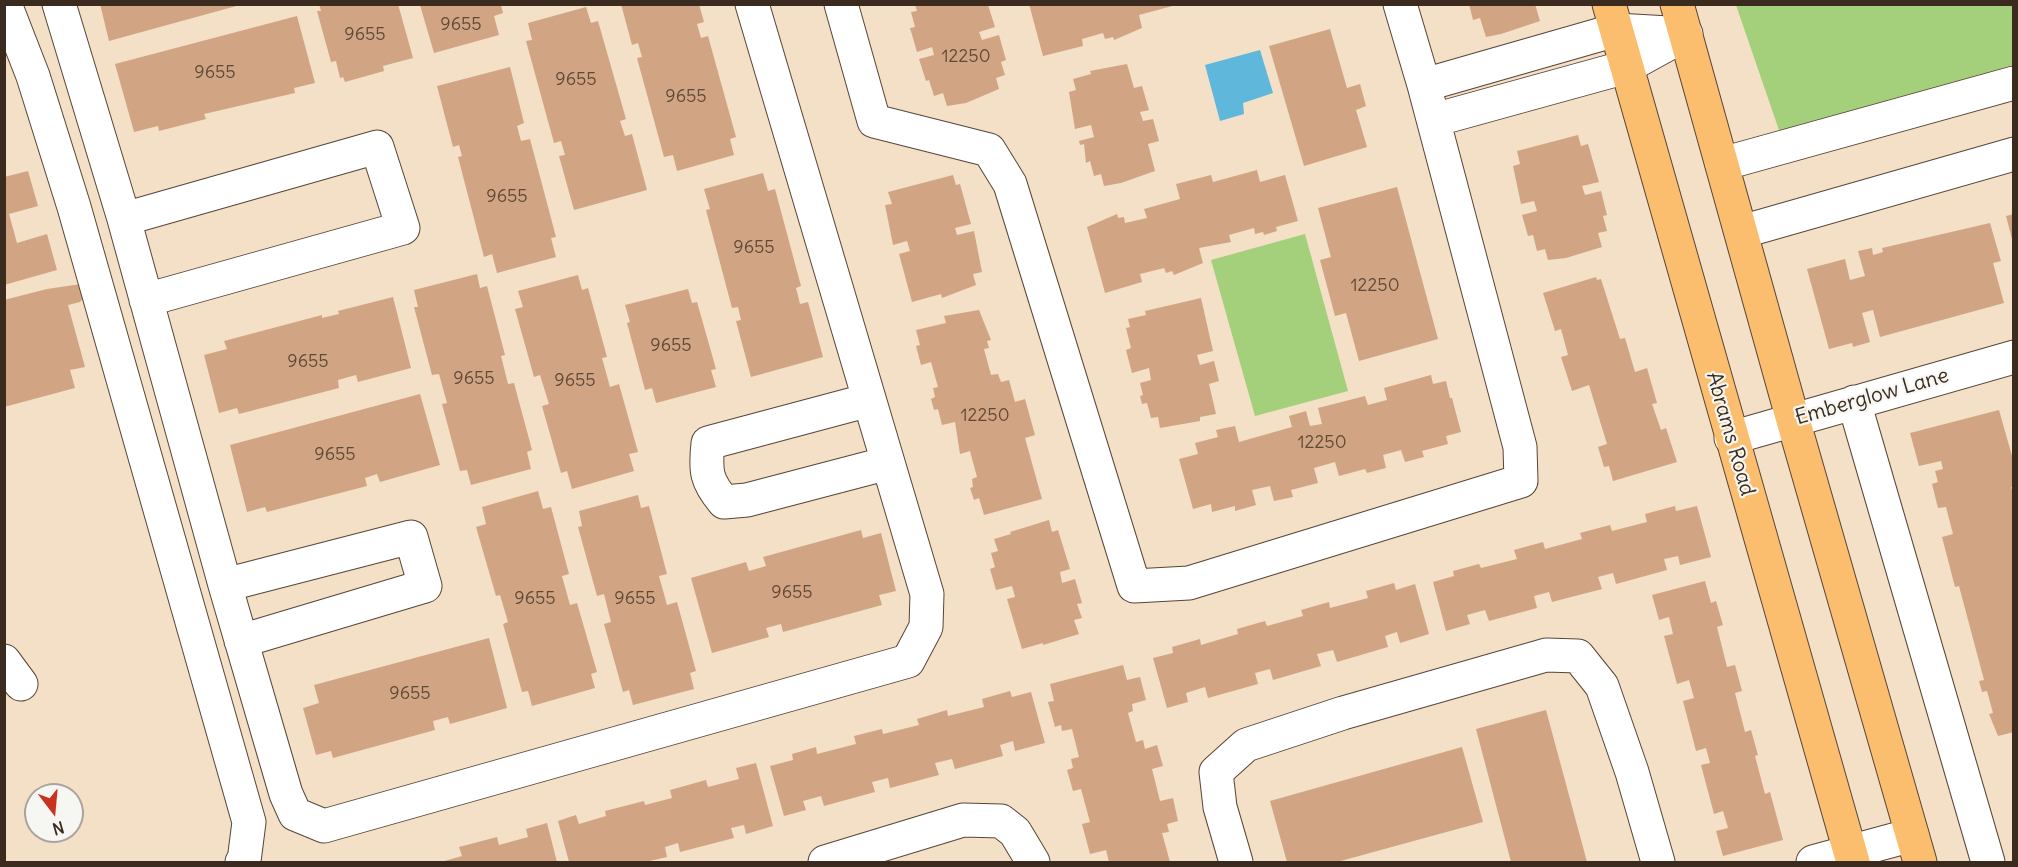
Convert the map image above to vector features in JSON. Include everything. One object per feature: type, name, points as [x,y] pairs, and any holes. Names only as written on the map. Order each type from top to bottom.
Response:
[{"type":"main road","name":"Abrams Road","points":[[1612,17],[1851,858]]},
{"type":"main road","points":[[1682,20],[1793,420],[1916,849]]},
{"type":"street","points":[[5,4],[33,76],[74,207],[249,822],[242,862]]},
{"type":"street","points":[[59,4],[124,219],[225,585],[286,794],[295,814],[324,826],[908,661],[926,627],[927,594],[752,4]]},
{"type":"street","points":[[841,4],[874,121],[989,150],[1011,183],[1134,586],[1189,583],[1521,482],[1520,447],[1434,120],[1400,4]]},
{"type":"street","points":[[1424,85],[1612,17],[1682,20]]},
{"type":"street","points":[[1434,120],[1626,67],[1682,20]]},
{"type":"street","points":[[1722,164],[2013,83]]},
{"type":"street","points":[[124,219],[377,147],[403,228],[146,300]]},
{"type":"street","points":[[1741,232],[2013,154]]},
{"type":"street","name":"Emberglow Lane","points":[[1731,438],[2013,357]]},
{"type":"street","points":[[869,400],[708,444],[706,463],[712,488],[724,502],[747,500],[888,463]]},
{"type":"street","points":[[1854,402],[1988,862]]},
{"type":"street","points":[[225,585],[411,537],[425,586],[242,641]]},
{"type":"street","points":[[1236,862],[1220,807],[1216,772],[1246,745],[1343,713],[1546,655],[1578,656],[1602,686],[1632,772],[1658,862]]},
{"type":"street","points":[[825,862],[963,820],[1000,821],[1015,832],[1033,862]]},
{"type":"street","points":[[1813,862],[1916,849]]},
{"type":"green space","points":[[1736,5],[2013,5],[2013,65],[1781,136]]},
{"type":"green space","points":[[1305,234],[1348,391],[1255,416],[1211,260]]},
{"type":"water","points":[[1260,50],[1273,93],[1243,103],[1244,114],[1220,121],[1205,65]]},
{"type":"building","points":[[100,4],[240,4],[240,5],[109,41]]},
{"type":"building","points":[[319,4],[398,4],[413,58],[383,66],[384,71],[345,82],[343,77],[340,78],[336,61],[331,62],[317,11],[321,11]]},
{"type":"building","points":[[621,4],[699,4],[704,22],[697,24],[701,38],[708,36],[736,137],[730,139],[734,155],[677,171],[673,155],[664,157],[637,58],[642,57],[638,43],[632,45]]},
{"type":"building","points":[[915,4],[988,5],[995,27],[979,32],[982,40],[999,35],[1006,60],[1001,62],[1005,75],[996,78],[999,89],[966,103],[947,106],[943,93],[934,96],[919,59],[934,55],[932,47],[917,52],[910,28],[915,27],[911,12],[917,11]]},
{"type":"building","points":[[1029,4],[1176,5],[1139,15],[1142,28],[1114,40],[1113,37],[1105,39],[1103,33],[1082,39],[1083,46],[1043,56]]},
{"type":"building","points":[[1469,4],[1535,4],[1540,21],[1486,37],[1480,18],[1473,20]]},
{"type":"building","points":[[420,5],[501,5],[503,13],[494,16],[499,35],[434,53]]},
{"type":"building","points":[[586,7],[591,23],[598,21],[626,119],[620,121],[625,136],[632,134],[647,190],[574,210],[559,156],[565,155],[561,141],[554,143],[526,41],[532,40],[528,23]]},
{"type":"building","points":[[297,16],[315,83],[294,88],[295,93],[204,114],[206,119],[159,131],[158,126],[134,132],[115,64]]},
{"type":"building","points":[[1330,29],[1347,88],[1360,84],[1366,106],[1356,110],[1367,147],[1304,166],[1269,46]]},
{"type":"building","points":[[1127,64],[1134,88],[1142,86],[1149,110],[1140,112],[1143,121],[1153,119],[1159,141],[1148,144],[1155,171],[1121,183],[1104,186],[1101,174],[1094,176],[1090,161],[1086,163],[1084,144],[1080,145],[1079,141],[1094,137],[1091,125],[1075,129],[1069,92],[1076,90],[1073,79],[1091,74],[1090,71]]},
{"type":"building","points":[[510,67],[524,123],[517,126],[521,141],[530,139],[556,237],[551,238],[556,257],[497,273],[492,254],[484,257],[458,157],[462,156],[459,145],[453,147],[437,86]]},
{"type":"building","points":[[1578,135],[1581,146],[1588,144],[1599,182],[1582,186],[1585,195],[1601,191],[1607,215],[1603,216],[1607,231],[1598,233],[1602,247],[1566,258],[1548,260],[1545,249],[1537,251],[1533,235],[1528,236],[1522,215],[1537,211],[1534,201],[1521,204],[1513,166],[1520,164],[1517,151]]},
{"type":"building","points":[[1257,170],[1260,182],[1285,175],[1298,221],[1276,227],[1277,231],[1264,235],[1263,232],[1255,234],[1254,228],[1229,235],[1231,242],[1199,248],[1203,263],[1174,275],[1172,271],[1166,273],[1164,268],[1140,274],[1142,282],[1105,293],[1087,227],[1117,214],[1118,218],[1124,217],[1125,223],[1147,218],[1144,209],[1180,199],[1176,184],[1211,175],[1213,182]]},
{"type":"building","points":[[28,171],[38,206],[9,214],[17,243],[47,234],[57,270],[4,285],[4,177]]},
{"type":"building","points":[[763,173],[768,191],[775,189],[801,286],[796,288],[800,304],[808,302],[823,357],[751,377],[736,321],[741,320],[738,307],[732,308],[706,210],[710,209],[704,189]]},
{"type":"building","points":[[953,175],[956,185],[960,184],[971,224],[955,228],[957,235],[974,231],[982,272],[973,274],[976,285],[942,298],[941,294],[912,302],[899,254],[910,251],[907,241],[893,245],[885,205],[892,204],[888,192]]},
{"type":"building","points":[[1397,187],[1438,339],[1359,361],[1346,313],[1335,316],[1320,260],[1331,257],[1318,208]]},
{"type":"building","points":[[2014,214],[2014,243],[2013,243],[2006,216]]},
{"type":"building","points":[[1990,223],[2001,261],[1993,263],[2004,303],[1880,337],[1873,310],[1862,313],[1870,342],[1853,347],[1852,343],[1829,349],[1807,269],[1845,259],[1850,280],[1865,276],[1858,251],[1872,248],[1873,255],[1883,252],[1882,248]]},
{"type":"building","points":[[477,274],[480,288],[487,286],[505,355],[501,356],[508,384],[514,383],[532,450],[527,452],[531,469],[471,485],[467,470],[460,471],[442,404],[447,403],[439,374],[432,375],[414,307],[418,307],[414,290]]},
{"type":"building","points":[[578,275],[582,290],[588,288],[607,357],[602,358],[610,387],[619,384],[638,452],[629,454],[634,471],[572,489],[567,471],[561,473],[542,406],[549,404],[540,375],[534,377],[515,309],[523,307],[518,291]]},
{"type":"building","points":[[1596,277],[1597,280],[1601,279],[1620,339],[1625,338],[1635,372],[1647,368],[1657,403],[1652,404],[1661,430],[1666,428],[1677,462],[1613,481],[1609,466],[1604,467],[1598,447],[1607,444],[1589,385],[1572,391],[1561,357],[1568,355],[1561,329],[1555,331],[1543,293]]},
{"type":"building","points":[[81,284],[85,296],[80,302],[68,305],[85,367],[70,370],[75,388],[4,407],[4,300],[47,289]]},
{"type":"building","points":[[688,289],[692,303],[697,302],[716,369],[711,370],[716,387],[656,403],[652,388],[645,390],[627,323],[630,322],[625,305]]},
{"type":"building","points":[[393,297],[411,368],[358,382],[356,375],[338,380],[339,388],[239,414],[237,408],[219,413],[204,355],[227,349],[224,341],[322,315],[322,318],[339,314],[338,311]]},
{"type":"building","points":[[1201,298],[1213,351],[1197,355],[1200,365],[1214,361],[1219,381],[1209,384],[1216,414],[1200,417],[1200,421],[1160,428],[1158,417],[1151,418],[1147,403],[1142,404],[1140,396],[1143,395],[1140,383],[1151,380],[1149,368],[1132,373],[1126,350],[1131,348],[1126,328],[1130,327],[1128,319],[1146,315],[1145,311]]},
{"type":"building","points":[[979,310],[991,340],[987,341],[989,348],[984,349],[991,375],[998,374],[1001,382],[1009,380],[1015,402],[1025,399],[1035,435],[1025,438],[1042,499],[984,515],[979,498],[974,500],[970,488],[973,487],[972,479],[977,477],[970,451],[960,454],[955,422],[942,425],[938,409],[934,410],[931,399],[935,397],[933,388],[938,387],[931,362],[921,365],[916,346],[920,345],[916,330],[946,323],[944,316]]},
{"type":"building","points":[[1431,375],[1433,384],[1446,381],[1461,432],[1446,436],[1448,444],[1422,451],[1424,457],[1405,462],[1401,450],[1383,455],[1386,468],[1367,473],[1365,469],[1339,476],[1335,462],[1314,468],[1318,483],[1291,490],[1293,497],[1274,501],[1270,486],[1252,490],[1256,505],[1235,511],[1235,506],[1212,512],[1211,504],[1193,509],[1179,459],[1198,454],[1195,443],[1218,437],[1216,430],[1235,426],[1239,442],[1292,427],[1289,416],[1306,411],[1310,426],[1322,424],[1318,408],[1365,396],[1368,405],[1387,400],[1384,388]]},
{"type":"building","points":[[420,394],[440,465],[380,482],[377,474],[365,478],[367,486],[267,512],[265,507],[247,512],[230,445]]},
{"type":"building","points":[[1999,410],[2014,463],[2014,486],[2011,487],[2014,496],[2014,732],[1998,736],[1989,714],[1993,713],[1987,691],[1982,692],[1979,681],[1984,680],[1959,586],[1955,587],[1942,537],[1953,534],[1946,507],[1938,508],[1932,484],[1938,482],[1935,471],[1943,469],[1941,461],[1919,466],[1910,433]]},
{"type":"building","points":[[538,491],[543,509],[551,507],[569,574],[562,576],[570,605],[577,603],[597,672],[591,674],[595,688],[532,706],[528,691],[522,692],[503,624],[508,622],[500,595],[496,596],[476,527],[486,524],[482,507]]},
{"type":"building","points":[[638,495],[641,508],[649,506],[667,574],[659,576],[667,605],[677,602],[696,671],[690,673],[694,689],[633,705],[629,690],[623,692],[604,624],[611,622],[604,594],[597,596],[578,527],[582,526],[579,511]]},
{"type":"building","points":[[1675,506],[1676,511],[1697,506],[1711,557],[1680,565],[1678,556],[1664,559],[1667,570],[1616,584],[1613,573],[1598,577],[1602,589],[1552,602],[1549,592],[1534,596],[1537,608],[1489,621],[1485,610],[1467,615],[1470,624],[1446,631],[1433,582],[1454,576],[1453,571],[1479,564],[1481,568],[1517,559],[1514,550],[1543,542],[1545,549],[1582,539],[1580,533],[1610,525],[1612,531],[1647,522],[1645,514]]},
{"type":"building","points":[[1049,520],[1052,532],[1058,530],[1070,569],[1060,572],[1062,583],[1075,579],[1082,603],[1077,604],[1082,618],[1074,620],[1079,634],[1022,649],[1007,599],[1015,597],[1012,586],[996,590],[990,569],[995,567],[991,553],[998,551],[994,539]]},
{"type":"building","points":[[861,530],[863,538],[881,533],[896,591],[879,595],[882,605],[783,632],[781,624],[766,628],[769,637],[712,653],[691,578],[746,562],[749,571],[766,566],[763,557]]},
{"type":"building","points":[[1705,581],[1711,603],[1716,601],[1723,625],[1717,627],[1727,667],[1735,665],[1742,691],[1735,693],[1745,732],[1751,730],[1765,794],[1770,792],[1783,840],[1723,856],[1716,831],[1728,828],[1723,811],[1714,814],[1701,765],[1710,763],[1706,748],[1696,751],[1683,701],[1694,698],[1689,680],[1677,684],[1664,636],[1673,634],[1669,617],[1659,620],[1652,595]]},
{"type":"building","points":[[1394,583],[1396,590],[1415,584],[1429,634],[1400,643],[1397,632],[1385,636],[1388,647],[1337,662],[1333,650],[1317,654],[1321,666],[1273,680],[1270,669],[1255,673],[1258,684],[1208,698],[1205,687],[1186,693],[1188,702],[1167,708],[1153,658],[1173,653],[1172,647],[1200,639],[1201,645],[1238,634],[1237,629],[1265,621],[1267,626],[1303,616],[1301,610],[1329,602],[1330,608],[1368,598],[1366,591]]},
{"type":"building","points":[[489,638],[507,708],[450,724],[448,717],[433,721],[435,730],[333,758],[331,751],[316,755],[303,708],[319,703],[314,685]]},
{"type":"building","points":[[1123,665],[1127,680],[1140,677],[1146,700],[1132,704],[1133,711],[1128,713],[1136,742],[1143,740],[1145,749],[1157,745],[1163,766],[1152,769],[1160,801],[1173,798],[1178,821],[1167,824],[1169,832],[1162,833],[1170,862],[1109,862],[1106,850],[1090,854],[1082,824],[1090,822],[1081,789],[1073,791],[1067,770],[1073,768],[1071,759],[1079,757],[1072,729],[1062,731],[1061,725],[1055,727],[1048,702],[1054,701],[1050,684]]},
{"type":"building","points":[[1010,691],[1012,697],[1031,692],[1045,743],[1015,751],[1013,741],[1000,745],[1003,756],[955,769],[952,759],[935,763],[939,775],[890,788],[888,778],[872,782],[875,792],[824,806],[821,796],[803,801],[806,810],[784,816],[770,766],[793,760],[792,754],[816,747],[817,754],[856,744],[854,736],[882,729],[883,734],[919,725],[917,719],[947,710],[948,716],[984,707],[982,699]]},
{"type":"building","points":[[1546,710],[1587,862],[1511,862],[1476,729]]},
{"type":"building","points":[[1462,747],[1483,822],[1337,862],[1287,862],[1270,801]]},
{"type":"building","points":[[756,763],[773,826],[746,834],[744,825],[731,828],[734,838],[680,852],[678,843],[665,847],[667,857],[645,862],[569,862],[558,821],[576,815],[579,824],[606,816],[605,811],[644,801],[645,805],[672,798],[670,790],[706,780],[708,787],[739,779],[736,768]]},
{"type":"building","points":[[547,823],[557,862],[441,862],[462,856],[459,847],[497,837],[499,845],[528,837],[526,829]]}]
